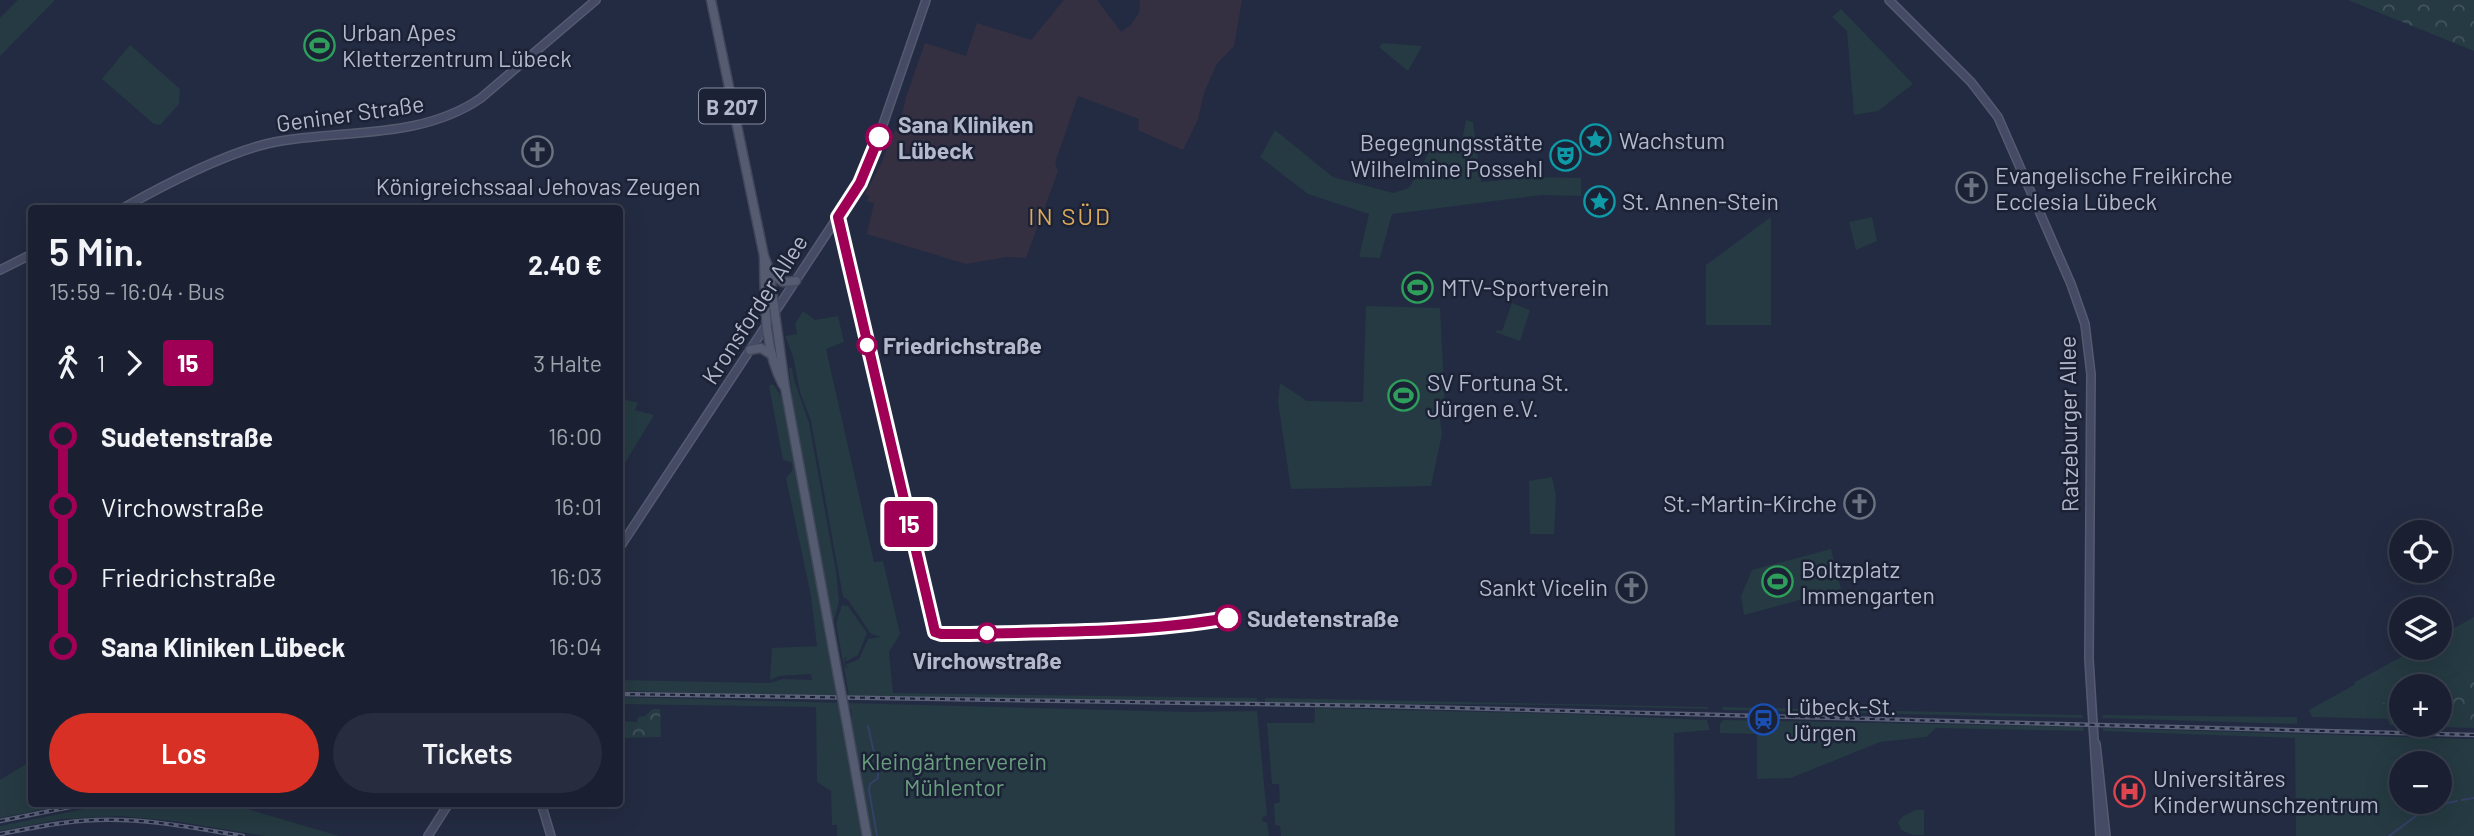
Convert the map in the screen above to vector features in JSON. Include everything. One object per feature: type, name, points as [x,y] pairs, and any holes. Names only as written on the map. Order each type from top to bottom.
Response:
[{"type":"main road","name":"Geniner Straße","points":[[129,205],[191,174],[264,145],[421,125],[463,110],[485,95],[596,0]]},
{"type":"main road","name":"B 207","points":[[712,0],[764,256],[772,355],[785,387]]},
{"type":"main road","name":"Kronsforder Allee","points":[[623,542],[866,171],[926,0]]},
{"type":"main road","name":"Ratzeburger Allee","points":[[1889,0],[1972,82],[1998,117],[2071,284],[2085,324],[2091,374],[2088,625],[2100,836]]},
{"type":"main road","points":[[0,270],[28,256]]},
{"type":"main road","name":"B 207","points":[[764,256],[769,269],[785,387],[867,836]]},
{"type":"main road","points":[[769,269],[783,282],[796,281]]},
{"type":"main road","points":[[750,351],[761,348],[772,355]]},
{"type":"main road","name":"Ratzeburger Allee","points":[[2094,740],[2098,750],[2106,836]]},
{"type":"main road","points":[[428,836],[446,807]]},
{"type":"main road","points":[[542,807],[551,836]]},
{"type":"shaded area","name":"Sana Kliniken Lübeck","points":[[1064,0],[1097,0],[1121,32],[1131,25],[1139,13],[1140,0],[1242,0],[1234,46],[1216,65],[1204,93],[1198,119],[1183,150],[1138,130],[1139,119],[1078,96],[1055,163],[1058,171],[1026,258],[1007,257],[966,264],[867,234],[874,203],[867,201],[869,196],[865,194],[900,123],[925,43],[966,56],[977,23],[1031,40]]},
{"type":"green space","points":[[18,0],[55,0],[0,56],[0,18]]},
{"type":"green space","points":[[2348,0],[2474,0],[2474,51]]},
{"type":"green space","points":[[1841,9],[1913,84],[1878,111],[1854,115],[1847,31],[1832,17]]},
{"type":"green space","points":[[1383,43],[1422,46],[1408,71],[1379,47]]},
{"type":"green space","points":[[130,45],[180,89],[179,104],[160,125],[154,124],[102,79]]},
{"type":"green space","points":[[1466,120],[1473,122],[1481,182],[1536,177],[1581,178],[1581,196],[1542,195],[1392,214],[1380,258],[1359,257],[1369,214],[1308,194],[1260,157],[1275,130],[1333,177],[1393,193],[1409,188],[1438,136],[1462,141]]},
{"type":"green space","points":[[1771,217],[1771,325],[1706,325],[1706,265]]},
{"type":"green space","points":[[1872,217],[1877,241],[1856,250],[1849,222]]},
{"type":"green space","points":[[1512,303],[1530,310],[1520,341],[1495,332],[1502,331]]},
{"type":"green space","name":"SV Fortuna St. Jürgen e.V.","points":[[1366,306],[1440,308],[1445,404],[1438,405],[1442,434],[1431,486],[1291,489],[1278,402],[1280,383],[1307,401],[1363,402]]},
{"type":"green space","points":[[803,311],[815,320],[838,316],[844,342],[826,349],[874,562],[883,561],[900,634],[889,652],[893,693],[1257,698],[1257,703],[849,696],[836,623],[842,605],[848,606],[867,633],[858,655],[847,661],[847,656],[844,659],[845,667],[849,669],[845,665],[859,659],[868,639],[881,637],[871,634],[848,600],[843,597],[811,421],[785,336],[797,334],[795,324]]},
{"type":"green space","points":[[789,368],[792,368],[809,423],[836,571],[839,602],[833,624],[842,674],[794,412]]},
{"type":"green space","points":[[773,384],[781,396],[794,452],[836,696],[623,691],[623,680],[770,683],[783,679],[812,680],[811,674],[779,676],[770,680],[772,648],[817,646],[811,596],[786,478],[793,467],[791,462],[783,460],[769,386]]},
{"type":"green space","points":[[623,399],[638,403],[635,410],[654,415],[623,466]]},
{"type":"green space","points":[[1552,477],[1556,495],[1554,534],[1530,534],[1529,481]]},
{"type":"green space","name":"Boltzplatz Immengarten","points":[[1831,549],[1842,593],[1830,595],[1829,592],[1744,615],[1741,596],[1752,570]]},
{"type":"green space","points":[[2474,617],[2474,670],[2452,676],[2389,674],[2389,701],[2382,704],[2388,719],[2312,717],[2309,710],[2396,660],[2452,660],[2452,629]]},
{"type":"green space","points":[[2474,670],[2474,728],[2452,727],[2452,676]]},
{"type":"green space","name":"Kleingärtnerverein Mühlentor","points":[[623,697],[1189,712],[1257,711],[1267,815],[1262,818],[1263,822],[1267,822],[1269,836],[871,836],[850,718],[851,709],[839,708],[863,836],[837,836],[837,825],[832,825],[831,791],[817,782],[816,707],[623,704]]},
{"type":"green space","points":[[1265,698],[1708,707],[1708,709],[1265,703]]},
{"type":"green space","points":[[2389,701],[2389,723],[2381,704]]},
{"type":"green space","points":[[1723,707],[2082,715],[2083,718],[1723,710]]},
{"type":"green space","points":[[1315,708],[1707,720],[1710,730],[1674,733],[1675,836],[1281,836],[1280,826],[1275,825],[1274,804],[1280,802],[1279,784],[1272,784],[1267,723],[1314,723]]},
{"type":"green space","points":[[653,709],[660,709],[661,737],[623,738],[623,721],[637,722],[638,717],[645,716]]},
{"type":"green space","points":[[2102,715],[2297,717],[2297,724],[2103,718]]},
{"type":"green space","points":[[1723,720],[2083,727],[2084,731],[1936,728],[1926,737],[1880,742],[1791,778],[1757,779],[1757,734],[1720,733]]},
{"type":"green space","points":[[2103,728],[2474,739],[2474,836],[2296,836],[2295,738],[2103,731]]},
{"type":"green space","points":[[28,763],[28,807],[54,807],[0,818],[0,780]]},
{"type":"green space","points":[[93,807],[241,807],[339,836],[265,836],[174,821],[119,816],[62,819],[0,831],[0,826]]},
{"type":"green space","points":[[1916,810],[1924,810],[1924,835],[1913,835],[1901,830],[1898,822],[1903,816]]},
{"type":"waterway","points":[[868,726],[878,771],[878,778],[870,784],[869,790],[877,836]]},
{"type":"waterway","points":[[2462,800],[2474,798]]},
{"type":"waterway","points":[[2389,836],[2428,807],[2457,801]]},
{"type":"railway","points":[[623,694],[1382,706],[2474,735]]},
{"type":"railway","points":[[0,821],[70,807]]},
{"type":"railway","points":[[0,834],[72,822],[115,820],[170,824],[243,836]]},
{"type":"bus line","name":"15","points":[[879,137],[860,183],[838,217],[935,632],[962,634],[1168,626],[1228,618]]},
{"type":"place","name":"Urban Apes Kletterzentrum Lübeck","points":[[319,45]]},
{"type":"place","name":"Sana Kliniken Lübeck","points":[[879,137]]},
{"type":"place","name":"Wachstum","points":[[1596,140]]},
{"type":"place","name":"Königreichssaal Jehovas Zeugen","points":[[538,152]]},
{"type":"place","name":"Begegnungsstätte Wilhelmine Possehl","points":[[1566,155]]},
{"type":"place","name":"Evangelische Freikirche Ecclesia Lübeck","points":[[1972,188]]},
{"type":"place","name":"St. Annen-Stein","points":[[1599,201]]},
{"type":"place","name":"MTV-Sportverein","points":[[1418,287]]},
{"type":"place","name":"Friedrichstraße","points":[[867,345]]},
{"type":"place","name":"SV Fortuna St. Jürgen e.V.","points":[[1404,395]]},
{"type":"place","name":"St.-Martin-Kirche","points":[[1860,503]]},
{"type":"place","name":"Boltzplatz Immengarten","points":[[1778,582]]},
{"type":"place","name":"Sankt Vicelin","points":[[1631,587]]},
{"type":"place","name":"Sudetenstraße","points":[[1228,618]]},
{"type":"place","name":"Virchowstraße","points":[[987,633]]},
{"type":"place","name":"Lübeck-St. Jürgen","points":[[1763,719]]},
{"type":"place","name":"Universitäres Kinderwunschzentrum","points":[[2130,791]]},
{"type":"district","name":"IN SÜD","points":[[1070,215]]}]
